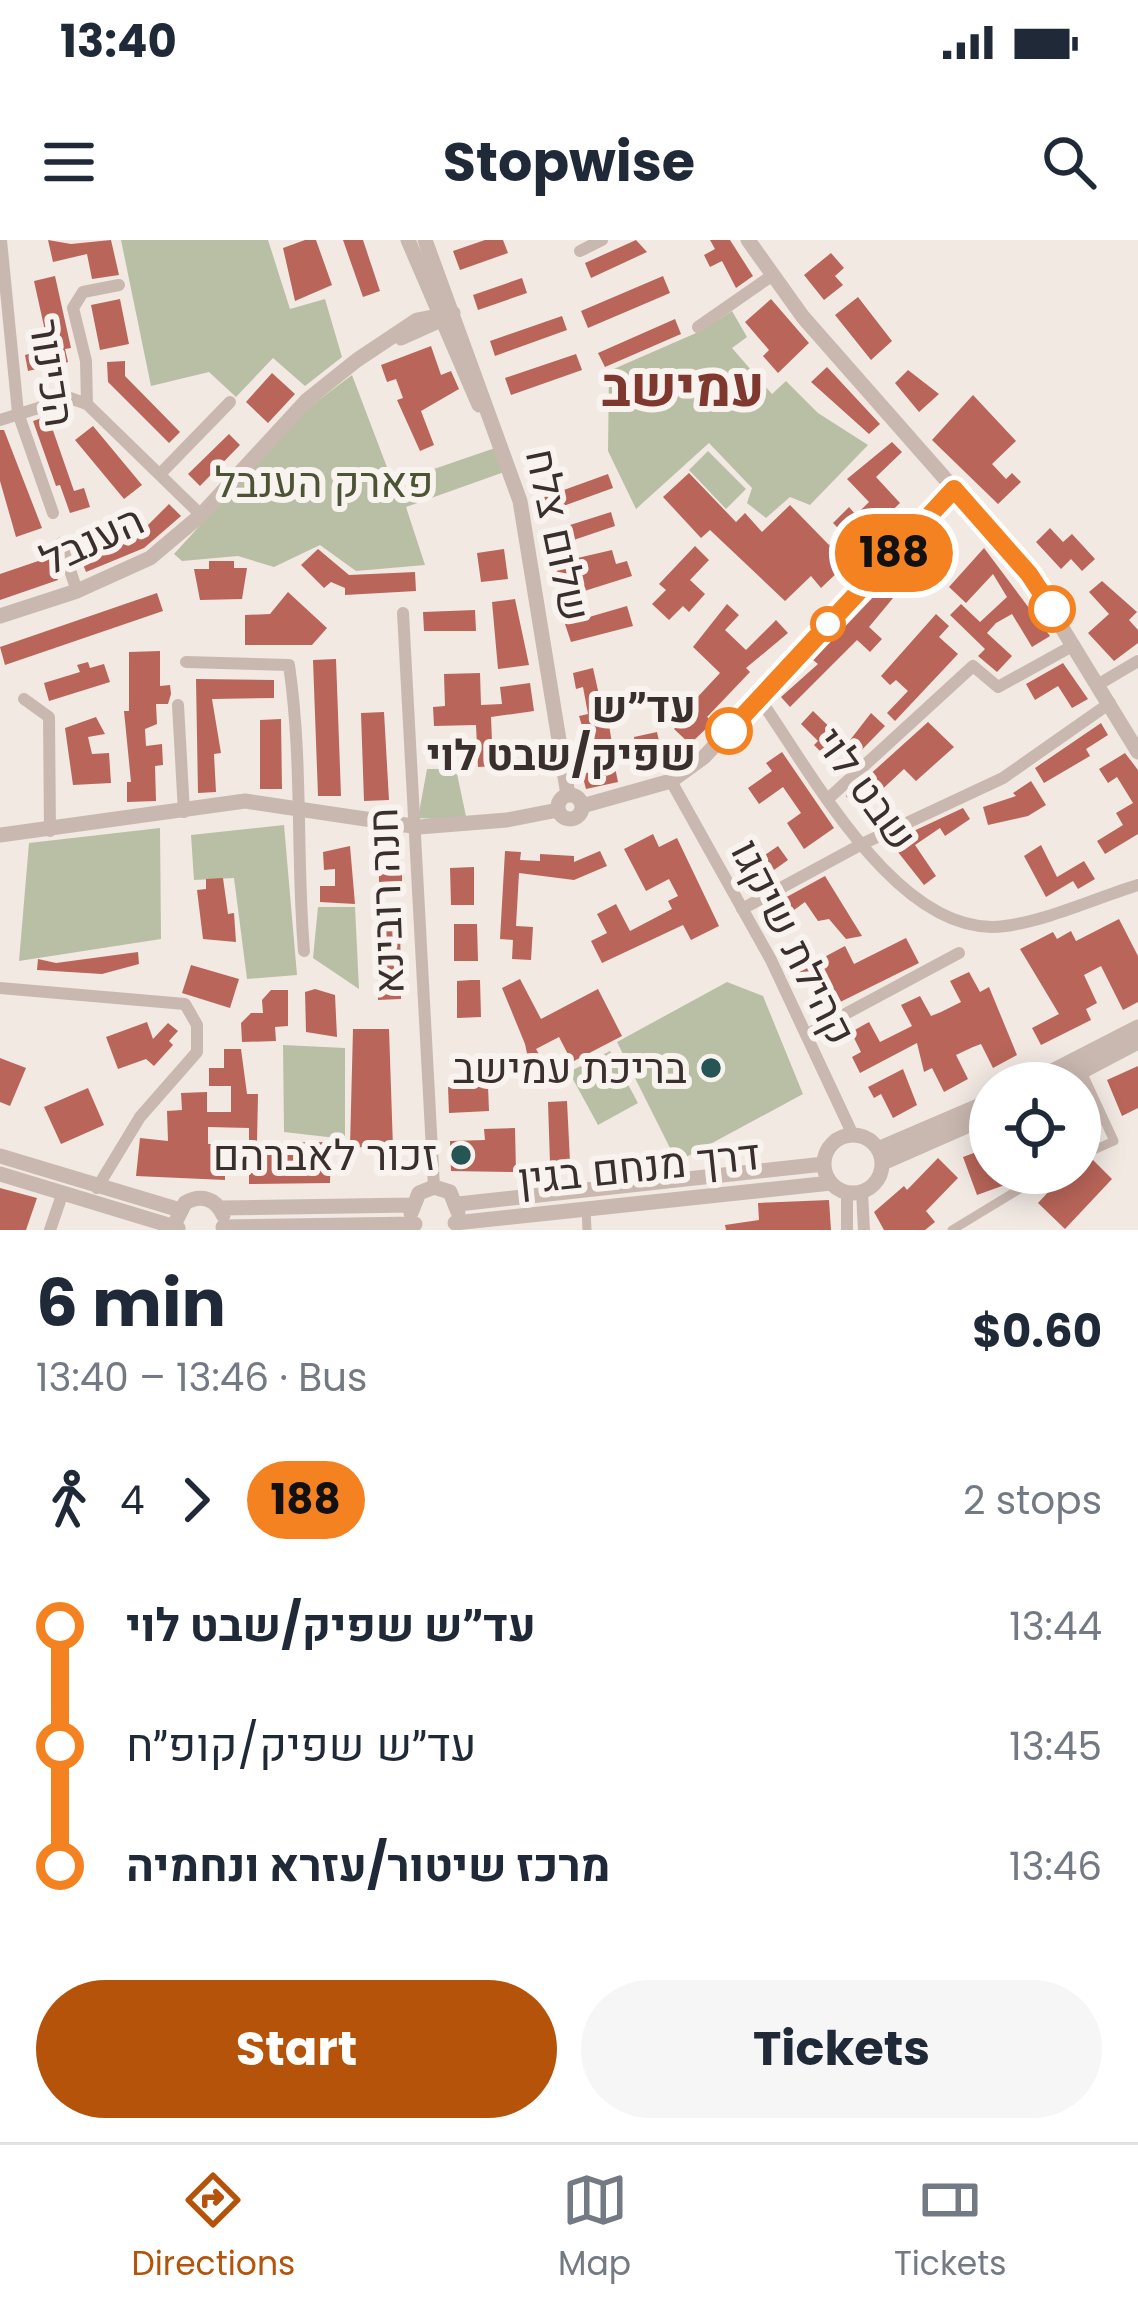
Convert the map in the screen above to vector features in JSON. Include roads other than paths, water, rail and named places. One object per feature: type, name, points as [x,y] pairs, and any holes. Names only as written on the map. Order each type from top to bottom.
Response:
[{"type":"street","name":"הכינור","points":[[1,240],[18,413],[53,513]]},
{"type":"street","name":"שלום צלח","points":[[408,240],[498,432],[520,501],[575,801]]},
{"type":"street","name":"שלום צלח","points":[[424,240],[445,316]]},
{"type":"street","points":[[580,251],[602,240]]},
{"type":"street","points":[[748,240],[770,277],[1029,574],[1138,752]]},
{"type":"street","points":[[698,327],[770,277]]},
{"type":"street","points":[[382,346],[410,324],[425,304],[428,283]]},
{"type":"street","points":[[87,404],[86,361],[73,308],[83,292],[119,285]]},
{"type":"street","points":[[410,324],[445,316]]},
{"type":"street","points":[[382,346],[445,316]]},
{"type":"street","name":"הענבל","points":[[0,616],[77,592],[150,558],[201,515],[307,400],[382,346]]},
{"type":"street","points":[[0,420],[70,398],[87,404],[201,515]]},
{"type":"street","points":[[161,472],[230,402]]},
{"type":"street","points":[[0,835],[244,801],[418,827],[470,825],[558,810],[601,794],[670,782],[704,757],[954,489]]},
{"type":"street","points":[[61,543],[77,592]]},
{"type":"street","name":"חנה רובינא","points":[[403,613],[434,1187]]},
{"type":"street","points":[[830,797],[973,666],[998,687],[1074,645]]},
{"type":"street","points":[[186,662],[289,665],[301,808],[295,838],[304,951]]},
{"type":"street","points":[[1100,684],[1138,662]]},
{"type":"street","name":"שבט לוי","points":[[759,698],[892,881],[964,922],[1004,926],[1138,885]]},
{"type":"street","points":[[24,699],[49,717],[50,831]]},
{"type":"street","points":[[742,909],[862,844],[1003,778],[1110,703]]},
{"type":"street","points":[[178,706],[184,812]]},
{"type":"street","name":"קהילת שיקגו","points":[[670,782],[742,909],[853,1135]]},
{"type":"street","points":[[806,1035],[958,953]]},
{"type":"street","points":[[0,988],[184,1004],[197,1025],[196,1052],[140,1118],[97,1188]]},
{"type":"street","points":[[1070,1062],[1138,1027]]},
{"type":"street","points":[[1101,1062],[1138,1042]]},
{"type":"street","points":[[880,1156],[969,1112]]},
{"type":"street","points":[[1101,1114],[1114,1142],[1101,1147]]},
{"type":"street","points":[[880,1156],[969,1124]]},
{"type":"street","points":[[855,1193],[831,1183],[824,1164],[836,1141],[853,1135],[880,1156]]},
{"type":"street","points":[[0,1156],[179,1210],[200,1197],[220,1208],[412,1205]]},
{"type":"street","points":[[855,1193],[877,1181],[880,1156]]},
{"type":"street","name":"דרך מנחם בגין","points":[[458,1204],[824,1164]]},
{"type":"street","points":[[0,1174],[143,1224],[178,1229],[179,1210]]},
{"type":"street","name":"דרך מנחם בגין","points":[[452,1226],[831,1183]]},
{"type":"street","points":[[220,1208],[222,1229],[419,1227],[412,1205],[419,1192],[434,1187],[450,1192],[458,1204],[452,1226]]},
{"type":"street","points":[[848,1230],[855,1193]]},
{"type":"street","points":[[855,1193],[864,1230]]},
{"type":"street","points":[[952,1230],[1011,1194]]},
{"type":"street","points":[[50,1230],[62,1195]]},
{"type":"street","points":[[586,1209],[587,1230]]},
{"type":"place","name":"עד״ש שפיק/שבט לוי","points":[[729,731]]},
{"type":"place","name":"בריכת עמישב","points":[[711,1068]]},
{"type":"place","name":"זכור לאברהם","points":[[461,1155]]},
{"type":"district","name":"עמישב","points":[[683,387]]},
{"type":"park label","name":"פארק הענבל","points":[[324,482]]}]
